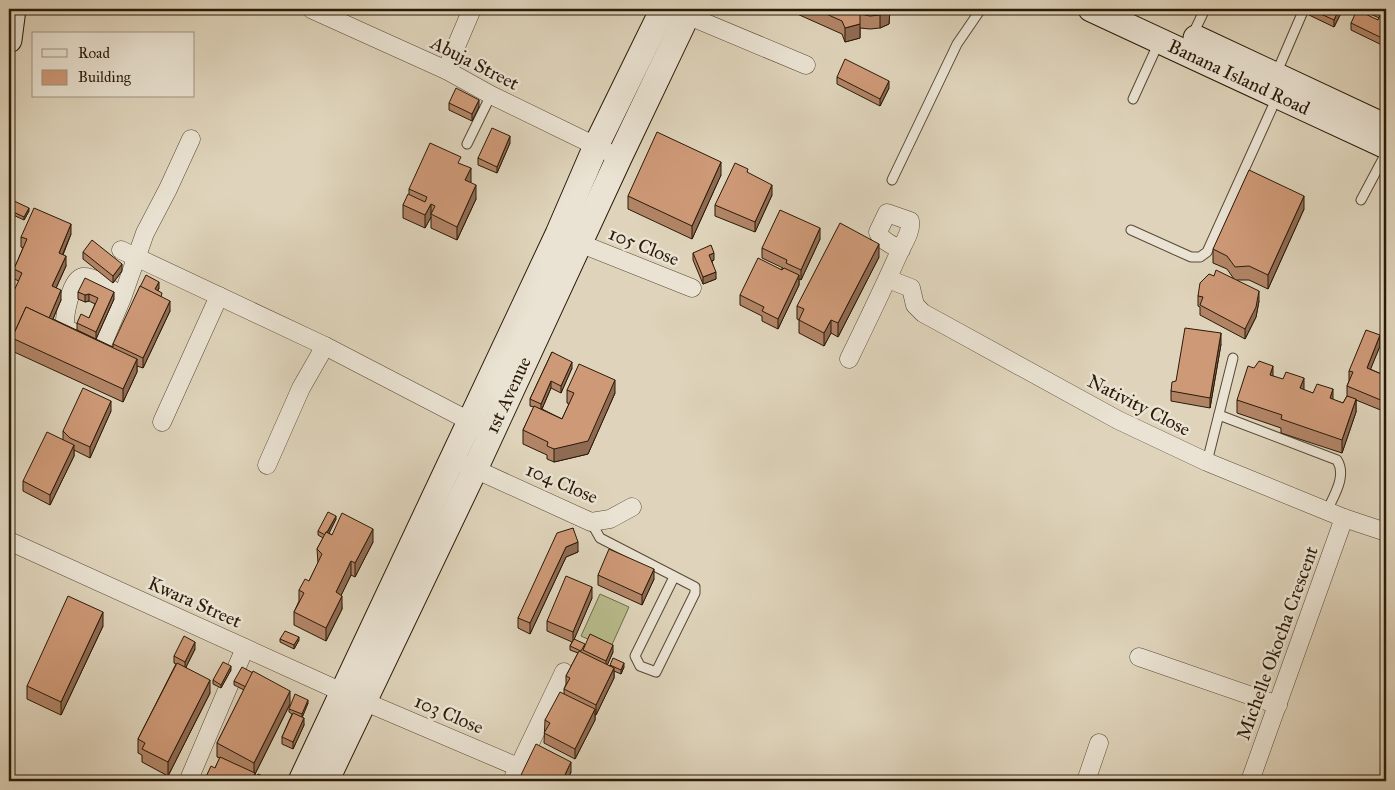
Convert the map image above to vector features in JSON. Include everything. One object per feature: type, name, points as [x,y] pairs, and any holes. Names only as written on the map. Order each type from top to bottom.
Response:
[{"type":"street","points":[[9,40],[13,9]]},
{"type":"street","name":"Abuja Street","points":[[312,9],[446,70],[491,95],[619,158]]},
{"type":"street","points":[[446,70],[472,9]]},
{"type":"street","name":"1st Avenue","points":[[569,238],[596,146],[663,9]]},
{"type":"street","name":"Banana Island Road","points":[[1091,9],[1160,40],[1386,127]]},
{"type":"street","name":"Banana Island Road","points":[[1134,9],[1192,36],[1386,146]]},
{"type":"street","points":[[683,11],[806,65]]},
{"type":"street","name":"1st Avenue","points":[[301,781],[353,696],[569,238],[619,158],[683,11]]},
{"type":"street","points":[[122,298],[128,253],[145,233],[191,139]]},
{"type":"street","name":"105 Close","points":[[569,238],[692,288]]},
{"type":"street","points":[[849,359],[901,250]]},
{"type":"street","points":[[128,253],[326,346],[480,427]]},
{"type":"street","name":"Nativity Close","points":[[888,279],[911,288],[915,305],[923,313],[1118,420],[1207,462],[1344,518],[1386,532]]},
{"type":"street","points":[[162,422],[219,296]]},
{"type":"street","points":[[266,465],[301,388],[326,346]]},
{"type":"street","name":"104 Close","points":[[464,464],[591,522],[610,519],[632,507]]},
{"type":"street","name":"Michelle Okocha Crescent","points":[[1250,781],[1344,518]]},
{"type":"street","name":"Kwara Street","points":[[9,541],[353,696]]},
{"type":"street","points":[[190,777],[245,648]]},
{"type":"street","points":[[1139,657],[1278,704]]},
{"type":"street","points":[[515,774],[564,672]]},
{"type":"street","name":"1st Avenue","points":[[326,781],[353,696]]},
{"type":"street","name":"103 Close","points":[[353,696],[515,774]]},
{"type":"street","points":[[1086,781],[1099,743]]},
{"type":"lane","points":[[892,180],[957,44],[982,9]]},
{"type":"lane","points":[[1192,36],[1205,9]]},
{"type":"lane","points":[[1131,230],[1191,257],[1200,257],[1207,252],[1277,84],[1304,9]]},
{"type":"lane","points":[[1133,99],[1160,40]]},
{"type":"lane","points":[[467,144],[491,95]]},
{"type":"lane","points":[[1361,200],[1386,153]]},
{"type":"lane","points":[[1207,462],[1233,358]]},
{"type":"lane","points":[[1219,415],[1338,460],[1342,475],[1327,511]]},
{"type":"lane","points":[[591,522],[600,538],[695,587],[695,593],[656,672],[640,666],[635,656],[674,577]]},
{"type":"green space","points":[[600,594],[629,607],[610,649],[581,636]]},
{"type":"building","points":[[815,9],[889,9],[889,11],[880,15],[860,14],[860,24],[845,28],[842,21]]},
{"type":"building","points":[[1310,9],[1339,9],[1334,20]]},
{"type":"building","points":[[1374,9],[1386,9],[1386,15]]},
{"type":"building","points":[[1357,10],[1378,20],[1381,13],[1386,16],[1386,40],[1351,23]]},
{"type":"building","points":[[845,59],[889,81],[880,99],[837,77]]},
{"type":"building","points":[[456,88],[479,100],[472,114],[449,103]]},
{"type":"building","points":[[492,128],[510,136],[497,167],[478,158]]},
{"type":"building","points":[[657,132],[721,162],[692,226],[628,196]]},
{"type":"building","points":[[430,143],[461,157],[458,163],[471,168],[465,180],[476,185],[457,227],[431,214],[435,206],[431,204],[425,215],[403,205],[408,194],[425,202],[427,197],[409,189]]},
{"type":"building","points":[[735,163],[748,169],[747,172],[772,185],[755,222],[715,205]]},
{"type":"building","points":[[1249,170],[1304,196],[1268,275],[1249,266],[1235,267],[1227,256],[1213,249]]},
{"type":"building","points":[[12,200],[29,208],[24,217],[9,210]]},
{"type":"building","points":[[34,208],[71,224],[59,253],[66,256],[52,286],[61,290],[49,318],[26,307],[9,349],[9,302],[22,273],[14,269],[27,239],[21,237]]},
{"type":"building","points":[[780,210],[820,228],[801,270],[786,263],[787,260],[762,248]]},
{"type":"building","points":[[840,223],[879,244],[838,323],[831,320],[824,333],[799,320],[804,309],[797,306]]},
{"type":"building","points":[[92,240],[122,264],[113,276],[83,252]]},
{"type":"building","points":[[711,245],[714,253],[709,255],[716,272],[703,277],[693,253]]},
{"type":"building","points":[[758,258],[782,270],[784,268],[799,275],[778,319],[762,311],[764,307],[740,295]]},
{"type":"building","points":[[1216,270],[1259,291],[1256,307],[1245,329],[1200,305],[1203,297],[1198,296],[1200,283],[1209,274],[1214,276]]},
{"type":"building","points":[[146,275],[159,282],[155,289],[162,293],[161,297],[140,287]]},
{"type":"building","points":[[85,278],[114,292],[96,332],[77,323],[81,314],[89,318],[98,298],[78,292]]},
{"type":"building","points":[[140,286],[170,301],[143,358],[113,344]]},
{"type":"building","points":[[26,307],[137,359],[123,389],[12,338]]},
{"type":"building","points":[[1185,328],[1221,333],[1210,398],[1171,391],[1172,382],[1176,381]]},
{"type":"building","points":[[1366,330],[1380,335],[1367,368],[1386,376],[1386,392],[1383,401],[1347,386],[1353,372],[1349,371]]},
{"type":"building","points":[[552,352],[572,362],[561,386],[551,381],[541,404],[530,399]]},
{"type":"building","points":[[1259,361],[1273,366],[1270,375],[1283,379],[1286,372],[1304,378],[1300,388],[1313,393],[1317,384],[1333,389],[1330,398],[1343,403],[1347,396],[1356,399],[1342,440],[1281,419],[1282,415],[1237,400],[1248,366],[1254,368]]},
{"type":"building","points":[[579,364],[615,380],[588,441],[554,449],[547,446],[548,442],[523,430],[534,406],[562,419],[574,393],[567,390]]},
{"type":"building","points":[[83,388],[111,401],[90,447],[70,438],[63,431]]},
{"type":"building","points":[[47,432],[74,445],[50,495],[23,481]]},
{"type":"building","points":[[328,512],[336,516],[325,535],[318,531]]},
{"type":"building","points":[[342,513],[373,529],[355,563],[351,561],[336,592],[342,596],[326,628],[294,612],[304,593],[299,590],[305,579],[309,581],[322,554],[317,549],[326,532],[332,535]]},
{"type":"building","points":[[573,528],[578,542],[566,547],[530,623],[518,618],[557,533]]},
{"type":"building","points":[[609,549],[654,569],[642,595],[598,575]]},
{"type":"building","points":[[566,576],[592,587],[573,632],[547,621]]},
{"type":"building","points":[[68,596],[103,612],[61,702],[27,686]]},
{"type":"building","points":[[285,631],[299,637],[294,645],[280,639]]},
{"type":"building","points":[[590,634],[613,645],[606,661],[583,650]]},
{"type":"building","points":[[184,636],[195,642],[185,662],[174,656]]},
{"type":"building","points":[[574,639],[585,644],[581,651],[570,646]]},
{"type":"building","points":[[579,651],[614,668],[596,705],[564,689],[570,678],[566,676]]},
{"type":"building","points":[[613,658],[624,663],[621,670],[610,665]]},
{"type":"building","points":[[223,662],[231,666],[221,685],[213,680]]},
{"type":"building","points":[[177,663],[210,680],[168,762],[142,749],[145,743],[138,739]]},
{"type":"building","points":[[242,667],[253,673],[246,687],[234,681]]},
{"type":"building","points":[[253,671],[290,691],[254,763],[217,743]]},
{"type":"building","points":[[560,692],[595,709],[575,749],[544,733],[550,723],[545,720]]},
{"type":"building","points":[[295,694],[308,700],[302,714],[289,709]]},
{"type":"building","points":[[293,713],[304,718],[293,742],[282,737]]},
{"type":"building","points":[[536,744],[571,762],[562,781],[521,781],[524,776],[521,775]]},
{"type":"building","points":[[220,757],[255,773],[251,781],[204,781],[211,766],[215,768]]},
{"type":"building","points":[[258,774],[275,781],[255,781]]}]
